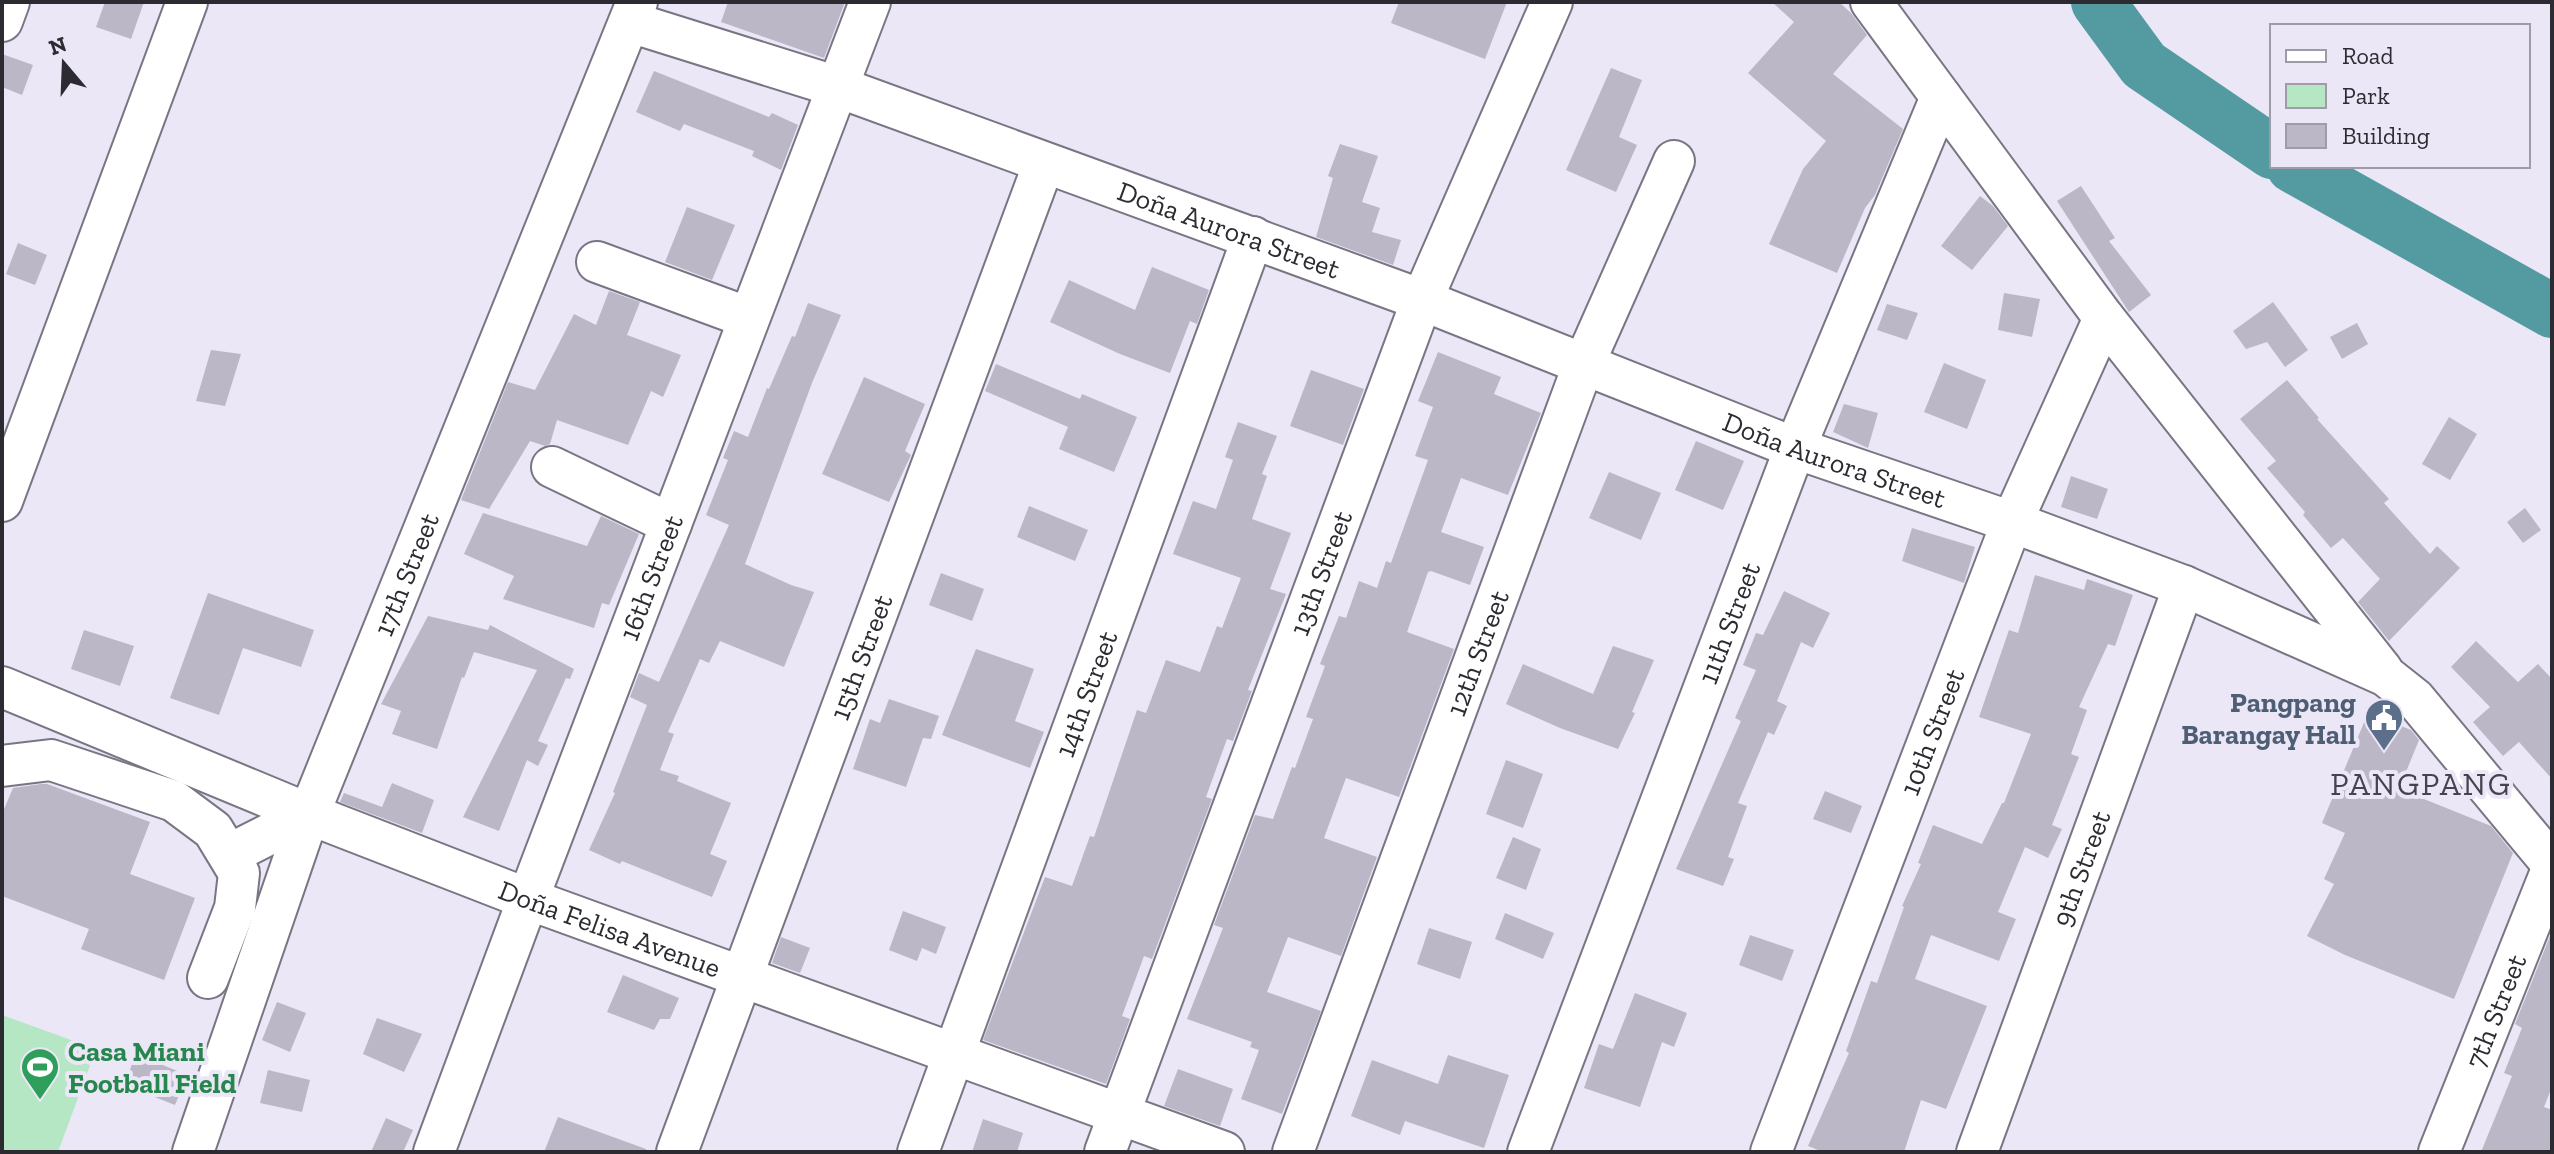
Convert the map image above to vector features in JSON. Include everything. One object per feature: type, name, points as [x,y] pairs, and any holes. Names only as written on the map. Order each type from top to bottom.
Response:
[{"type":"street","points":[[2,21],[9,2]]},
{"type":"street","points":[[2,501],[187,2]]},
{"type":"street","name":"16th Street","points":[[434,1152],[870,2]]},
{"type":"street","name":"13th Street","points":[[1105,1152],[1422,300],[1552,2]]},
{"type":"street","points":[[1871,2],[2104,318],[2386,676]]},
{"type":"street","name":"Doña Aurora Street","points":[[633,12],[1422,300],[1795,448],[2012,522],[2184,586],[2386,676],[2415,699],[2552,866]]},
{"type":"street","name":"17th Street","points":[[193,1152],[309,814],[633,12]]},
{"type":"street","name":"11th Street","points":[[1528,1152],[1795,448],[1941,97]]},
{"type":"street","name":"12th Street","points":[[1293,1152],[1583,366],[1674,161]]},
{"type":"street","name":"15th Street","points":[[677,1152],[1044,163]]},
{"type":"street","name":"14th Street","points":[[918,1152],[1253,237]]},
{"type":"street","points":[[597,262],[749,318]]},
{"type":"street","name":"10th Street","points":[[1771,1152],[2012,522],[2104,318]]},
{"type":"street","points":[[552,467],[671,524]]},
{"type":"street","name":"9th Street","points":[[1977,1152],[2184,586]]},
{"type":"street","name":"Doña Felisa Avenue","points":[[2,687],[309,814],[528,899],[1224,1152]]},
{"type":"street","points":[[2,766],[51,760],[174,801],[213,830],[239,873],[235,908],[208,978]]},
{"type":"street","points":[[230,854],[309,814]]},
{"type":"street","name":"7th Street","points":[[2439,1152],[2552,866]]},
{"type":"green space","name":"Casa Miani Football Field","points":[[2,1015],[96,1049],[58,1152],[2,1152]]},
{"type":"building","points":[[105,2],[144,2],[131,39],[96,27]]},
{"type":"building","points":[[728,2],[845,2],[824,58],[721,22]]},
{"type":"building","points":[[1399,2],[1507,2],[1485,59],[1391,23]]},
{"type":"building","points":[[1772,2],[1839,2],[1851,13],[1867,35],[1833,74],[1903,129],[1837,273],[1769,244],[1803,169],[1826,141],[1748,73],[1794,22]]},
{"type":"building","points":[[2,54],[33,65],[22,95],[2,87]]},
{"type":"building","points":[[1611,68],[1642,80],[1619,137],[1637,145],[1616,192],[1566,170]]},
{"type":"building","points":[[654,71],[769,117],[772,113],[798,125],[781,170],[752,156],[754,151],[684,124],[680,131],[636,112]]},
{"type":"building","points":[[1340,144],[1378,156],[1362,202],[1380,208],[1372,232],[1401,240],[1393,265],[1316,237],[1333,178],[1328,176]]},
{"type":"building","points":[[2081,186],[2115,238],[2109,241],[2151,295],[2129,312],[2057,201]]},
{"type":"building","points":[[1980,196],[1993,206],[2008,226],[1972,270],[1941,246]]},
{"type":"building","points":[[687,207],[735,225],[712,280],[665,262]]},
{"type":"building","points":[[18,243],[47,255],[35,285],[6,274]]},
{"type":"building","points":[[1152,267],[1209,290],[1197,324],[1190,321],[1170,373],[1050,322],[1069,280],[1135,310]]},
{"type":"building","points":[[609,291],[640,302],[627,335],[681,355],[663,397],[651,391],[628,445],[557,420],[550,444],[545,446],[530,441],[489,509],[461,500],[508,382],[535,390],[574,314],[596,325]]},
{"type":"building","points":[[2004,293],[2040,299],[2032,337],[1998,330]]},
{"type":"building","points":[[2273,302],[2308,350],[2285,367],[2267,342],[2246,349],[2233,331]]},
{"type":"building","points":[[808,303],[841,315],[812,383],[745,564],[814,592],[784,667],[720,641],[709,663],[700,659],[668,732],[674,734],[660,770],[679,776],[677,781],[731,803],[710,854],[727,861],[712,897],[589,850],[615,793],[647,705],[630,697],[639,673],[659,682],[729,525],[706,515],[728,460],[723,458],[734,431],[748,437],[767,388],[792,336],[795,337]]},
{"type":"building","points":[[1887,304],[1918,313],[1907,340],[1877,330]]},
{"type":"building","points":[[2357,323],[2368,344],[2342,359],[2330,337]]},
{"type":"building","points":[[211,350],[241,354],[225,406],[196,401]]},
{"type":"building","points":[[1438,352],[1501,377],[1494,394],[1541,413],[1508,495],[1461,478],[1441,532],[1484,547],[1470,585],[1428,572],[1407,632],[1454,649],[1399,797],[1346,778],[1324,838],[1377,857],[1341,956],[1288,937],[1267,992],[1321,1011],[1282,1114],[1241,1099],[1259,1050],[1250,1047],[1252,1042],[1187,1019],[1223,928],[1214,925],[1255,815],[1273,819],[1292,767],[1295,768],[1313,719],[1306,717],[1325,666],[1320,664],[1339,616],[1346,618],[1359,581],[1377,588],[1386,561],[1391,563],[1428,460],[1415,456],[1433,407],[1418,401]]},
{"type":"building","points":[[1944,363],[1986,380],[1967,429],[1924,412]]},
{"type":"building","points":[[996,364],[1080,399],[1082,394],[1137,417],[1114,472],[1059,449],[1068,427],[985,391]]},
{"type":"building","points":[[1311,370],[1364,389],[1343,445],[1290,426]]},
{"type":"building","points":[[864,377],[925,404],[905,451],[911,455],[889,502],[822,474]]},
{"type":"building","points":[[2287,380],[2317,419],[2389,499],[2384,503],[2430,554],[2437,546],[2460,568],[2389,641],[2358,602],[2380,579],[2343,538],[2331,548],[2267,468],[2276,461],[2240,419]]},
{"type":"building","points":[[1844,404],[1878,413],[1868,448],[1833,432]]},
{"type":"building","points":[[2449,417],[2477,434],[2450,480],[2422,464]]},
{"type":"building","points":[[1238,422],[1277,436],[1262,474],[1267,476],[1252,519],[1291,533],[1270,589],[1286,594],[1248,690],[1252,691],[1233,741],[1227,739],[1206,797],[1212,799],[1152,959],[1144,956],[1122,1016],[1130,1019],[1106,1084],[983,1040],[1045,877],[1072,886],[1090,836],[1094,837],[1137,710],[1146,713],[1166,660],[1200,672],[1217,626],[1222,628],[1241,578],[1173,554],[1193,501],[1216,509],[1233,460],[1225,457]]},
{"type":"building","points":[[1696,441],[1744,461],[1723,510],[1675,490]]},
{"type":"building","points":[[1609,472],[1661,493],[1641,540],[1589,518]]},
{"type":"building","points":[[2071,476],[2108,489],[2097,519],[2061,507]]},
{"type":"building","points":[[1029,506],[1088,530],[1075,561],[1017,537]]},
{"type":"building","points":[[2525,508],[2541,530],[2523,543],[2507,522]]},
{"type":"building","points":[[483,513],[587,546],[601,516],[639,534],[609,605],[602,603],[594,628],[503,599],[514,576],[464,554]]},
{"type":"building","points":[[1912,528],[1975,547],[1964,583],[1902,561]]},
{"type":"building","points":[[941,573],[984,589],[972,621],[929,605]]},
{"type":"building","points":[[2035,575],[2084,590],[2087,579],[2133,595],[2115,646],[2108,644],[2079,707],[2087,710],[2071,754],[2079,757],[2052,825],[2062,829],[2048,858],[2025,847],[1998,912],[2016,919],[1999,961],[1931,935],[1915,979],[1987,1006],[1946,1109],[1921,1100],[1904,1152],[1823,1152],[1808,1146],[1849,1053],[1846,1051],[1871,981],[1877,983],[1933,825],[1982,844],[2004,803],[2031,734],[1979,717],[2009,630],[2018,633]]},
{"type":"building","points":[[1784,591],[1830,613],[1813,648],[1801,642],[1777,701],[1787,706],[1774,735],[1768,732],[1738,803],[1747,806],[1728,857],[1734,859],[1723,886],[1676,869],[1741,721],[1735,718],[1756,670],[1743,665],[1756,633],[1763,635]]},
{"type":"building","points":[[208,593],[314,630],[301,667],[243,648],[219,715],[170,698]]},
{"type":"building","points":[[428,616],[488,630],[490,625],[574,669],[570,679],[566,678],[538,741],[548,745],[538,766],[527,760],[499,831],[463,817],[537,670],[474,652],[437,749],[392,734],[401,711],[381,704]]},
{"type":"building","points":[[84,630],[134,646],[120,686],[71,669]]},
{"type":"building","points":[[2476,641],[2518,682],[2538,664],[2552,679],[2552,779],[2519,742],[2503,756],[2473,722],[2490,707],[2451,667]]},
{"type":"building","points":[[1613,646],[1654,660],[1618,749],[1506,704],[1523,664],[1593,694]]},
{"type":"building","points":[[976,649],[1034,669],[1015,721],[1044,732],[1030,768],[942,735]]},
{"type":"building","points":[[889,699],[939,716],[931,739],[923,738],[906,787],[853,769],[870,719],[880,723]]},
{"type":"building","points":[[2368,713],[2411,730],[2419,740],[2399,789],[2491,826],[2513,853],[2454,999],[2345,955],[2307,936],[2334,884],[2324,879],[2345,833],[2322,823]]},
{"type":"building","points":[[1506,760],[1543,774],[1523,828],[1486,814]]},
{"type":"building","points":[[392,783],[434,800],[422,833],[340,802],[344,793],[382,807]]},
{"type":"building","points":[[41,784],[150,822],[130,874],[195,898],[164,980],[81,949],[89,929],[2,896],[2,814],[13,788]]},
{"type":"building","points":[[1825,791],[1862,806],[1851,833],[1813,819]]},
{"type":"building","points":[[1513,837],[1541,849],[1526,890],[1496,878]]},
{"type":"building","points":[[903,911],[946,927],[936,954],[922,948],[917,961],[889,950]]},
{"type":"building","points":[[1505,913],[1554,933],[1543,959],[1495,939]]},
{"type":"building","points":[[1429,928],[1472,942],[1460,979],[1417,964]]},
{"type":"building","points":[[2552,931],[2552,1087],[2544,1107],[2552,1110],[2552,1152],[2481,1152],[2512,1076],[2504,1073],[2522,1028],[2515,1024]]},
{"type":"building","points":[[1750,935],[1794,950],[1782,981],[1739,965]]},
{"type":"building","points":[[781,937],[810,948],[800,973],[772,963]]},
{"type":"building","points":[[623,975],[679,998],[670,1019],[660,1019],[654,1030],[607,1012]]},
{"type":"building","points":[[1635,993],[1687,1013],[1674,1047],[1662,1042],[1640,1107],[1584,1088],[1599,1044],[1613,1049]]},
{"type":"building","points":[[277,1002],[306,1013],[290,1052],[262,1040]]},
{"type":"building","points":[[377,1018],[422,1034],[404,1072],[363,1054]]},
{"type":"building","points":[[136,1054],[187,1075],[175,1105],[124,1085]]},
{"type":"building","points":[[1448,1055],[1509,1075],[1484,1148],[1405,1121],[1400,1135],[1351,1116],[1372,1060],[1438,1084]]},
{"type":"building","points":[[1178,1069],[1233,1089],[1220,1126],[1164,1106]]},
{"type":"building","points":[[268,1070],[310,1080],[302,1112],[260,1103]]},
{"type":"building","points":[[558,1117],[646,1149],[645,1152],[544,1152]]},
{"type":"building","points":[[386,1118],[413,1130],[403,1152],[371,1152]]},
{"type":"building","points":[[983,1119],[1023,1133],[1017,1152],[972,1152]]},
{"type":"waterway","points":[[2098,2],[2144,65],[2270,151]]},
{"type":"waterway","points":[[2297,168],[2552,311]]},
{"type":"place","name":"Pangpang Barangay Hall","points":[[2384,752]]},
{"type":"place","name":"Casa Miani Football Field","points":[[40,1101]]},
{"type":"district","name":"PANGPANG","points":[[2421,784]]}]
